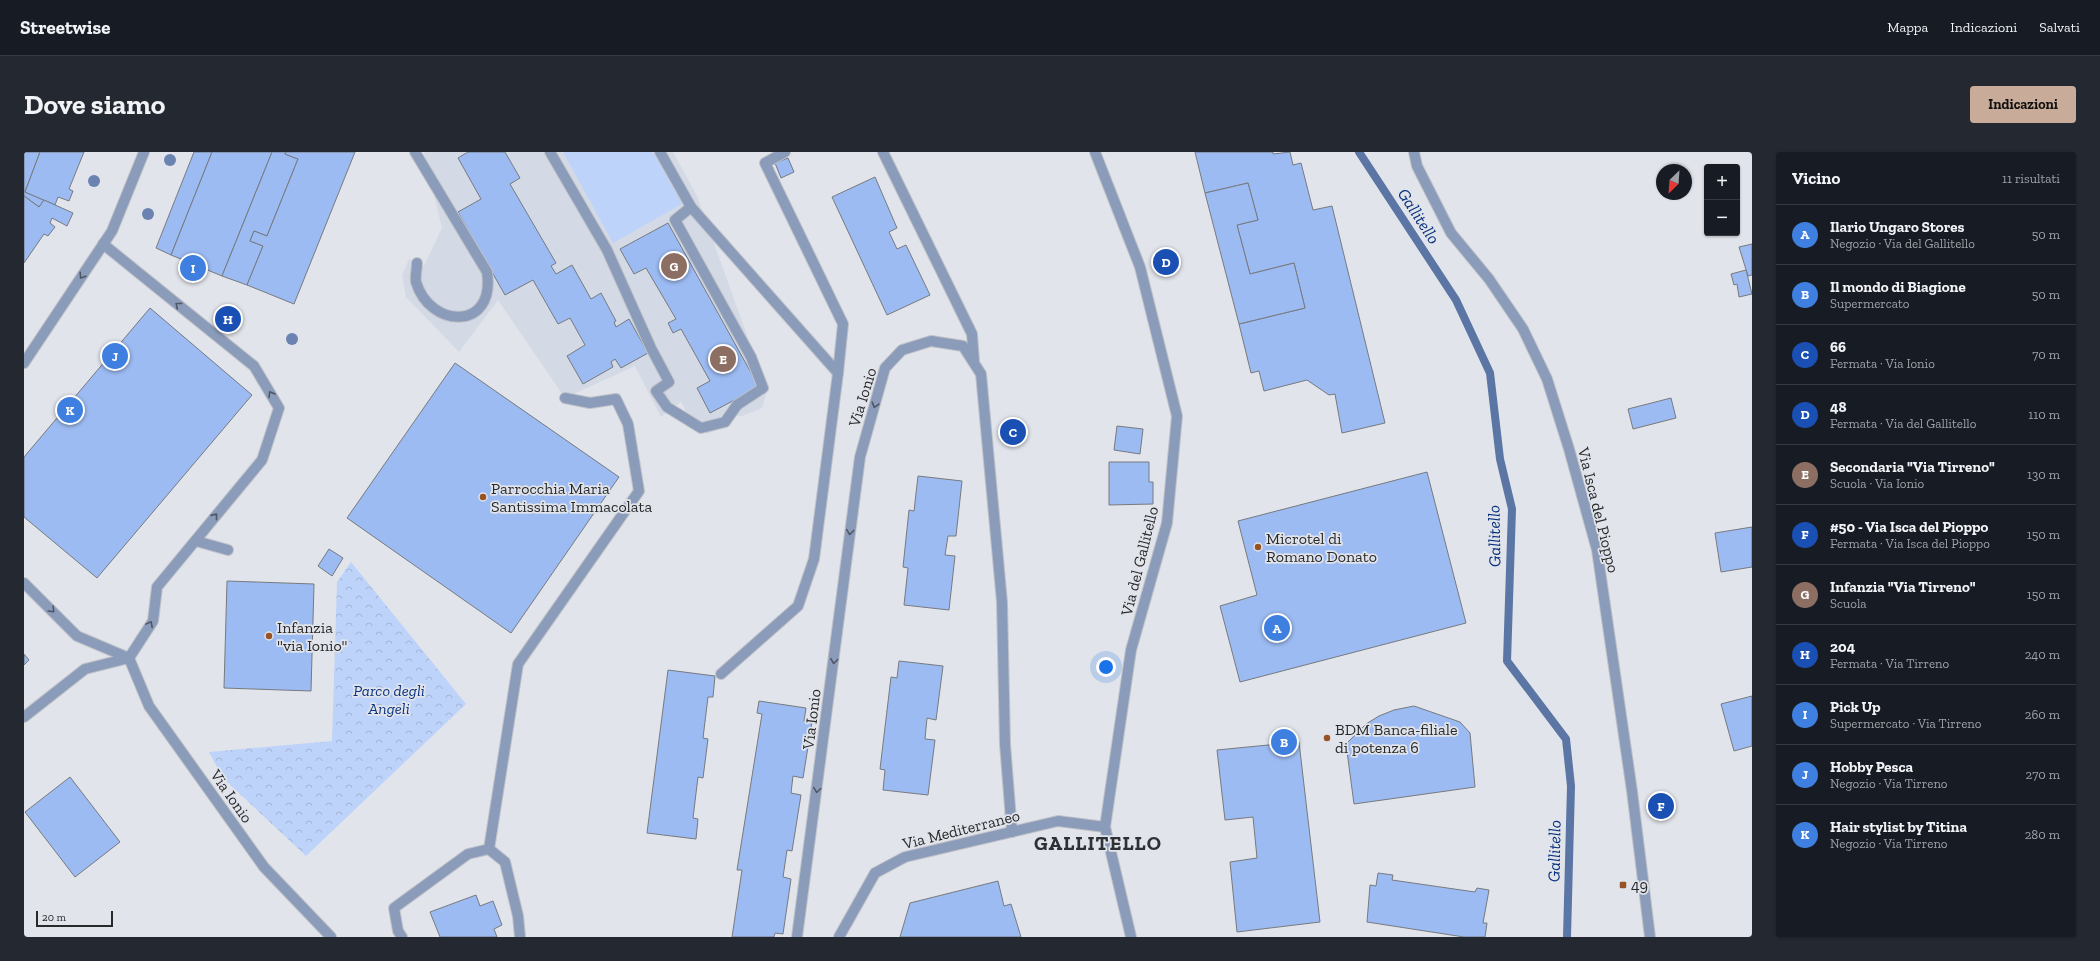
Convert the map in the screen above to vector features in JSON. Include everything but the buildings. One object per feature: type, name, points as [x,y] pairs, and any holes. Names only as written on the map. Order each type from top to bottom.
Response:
[{"type":"street","points":[[24,363],[112,231],[144,152]]},
{"type":"street","points":[[415,152],[487,272],[489,286],[485,300],[480,309],[470,316],[456,318],[438,311],[424,298],[416,280],[417,263]]},
{"type":"street","points":[[550,152],[607,250],[651,348],[669,382],[656,391],[667,407],[701,428],[725,422],[737,405],[763,388],[751,357],[676,220],[691,207]]},
{"type":"street","points":[[660,152],[691,207],[838,373]]},
{"type":"street","points":[[721,674],[798,606],[814,559],[838,373],[843,324],[765,163],[785,152]]},
{"type":"street","points":[[883,152],[972,334],[974,363]]},
{"type":"street","name":"Via del Gallitello","points":[[1095,152],[1140,267],[1178,416],[1167,523],[1131,650],[1105,826],[1131,937]]},
{"type":"street","name":"Via Isca del Pioppo","points":[[1414,152],[1417,166],[1451,233],[1489,279],[1523,329],[1547,379],[1569,449],[1597,550],[1632,791],[1650,937]]},
{"type":"street","points":[[24,717],[85,669],[129,658],[152,621],[158,587],[262,460],[279,408],[254,366],[103,244]]},
{"type":"street","name":"Via Ionio","points":[[797,937],[820,774],[860,457],[885,368],[902,350],[931,341],[963,346],[981,374],[1002,602],[1005,744],[1012,832]]},
{"type":"street","points":[[489,849],[518,664],[639,491],[628,424],[616,399],[590,403],[565,398]]},
{"type":"street","points":[[196,541],[228,550]]},
{"type":"street","points":[[24,583],[77,636],[129,658]]},
{"type":"street","name":"Via Ionio","points":[[129,658],[149,706],[264,867],[331,937]]},
{"type":"street","name":"Via Mediterraneo","points":[[839,937],[874,873],[905,857],[1058,821],[1105,826]]},
{"type":"street","points":[[402,937],[398,931],[394,908],[468,854],[489,849]]},
{"type":"street","points":[[489,849],[505,862],[518,916],[520,937]]},
{"type":"shaded area","points":[[424,152],[673,152],[697,196],[767,391],[762,408],[742,416],[736,416],[725,427],[709,433],[697,433],[681,402],[661,417],[635,366],[565,398],[498,300],[459,352],[406,297],[402,276],[409,259],[424,266],[442,228]]},
{"type":"green space","points":[[563,152],[653,152],[682,204],[613,243]]},
{"type":"green space","name":"Parco degli Angeli","points":[[351,562],[466,704],[306,856],[223,778],[209,752],[332,741],[337,582]]},
{"type":"waterway","name":"Gallitello","points":[[1359,152],[1456,300],[1490,373],[1500,459],[1512,509],[1507,661],[1566,739],[1571,786],[1567,937]]},
{"type":"place","name":"48","points":[[1166,262]]},
{"type":"place","name":"Infanzia \"Via Tirreno\"","points":[[674,266]]},
{"type":"place","name":"Pick Up","points":[[193,268]]},
{"type":"place","name":"204","points":[[228,319]]},
{"type":"place","name":"Hobby Pesca","points":[[115,356]]},
{"type":"place","name":"Secondaria \"Via Tirreno\"","points":[[723,359]]},
{"type":"place","name":"Hair stylist by Titina","points":[[70,410]]},
{"type":"place","name":"66","points":[[1013,432]]},
{"type":"place","name":"Parrocchia Maria Santissima Immacolata","points":[[483,497]]},
{"type":"place","name":"Microtel di Romano Donato","points":[[1258,547]]},
{"type":"place","name":"Ilario Ungaro Stores","points":[[1277,628]]},
{"type":"place","name":"Infanzia \"via Ionio\"","points":[[269,636]]},
{"type":"place","name":"BDM Banca-filiale di potenza 6","points":[[1327,738]]},
{"type":"place","name":"Il mondo di Biagione","points":[[1284,742]]},
{"type":"place","name":"#50 - Via Isca del Pioppo","points":[[1661,806]]},
{"type":"place","name":"49","points":[[1623,885]]},
{"type":"district","name":"GALLITELLO","points":[[1098,843]]}]
